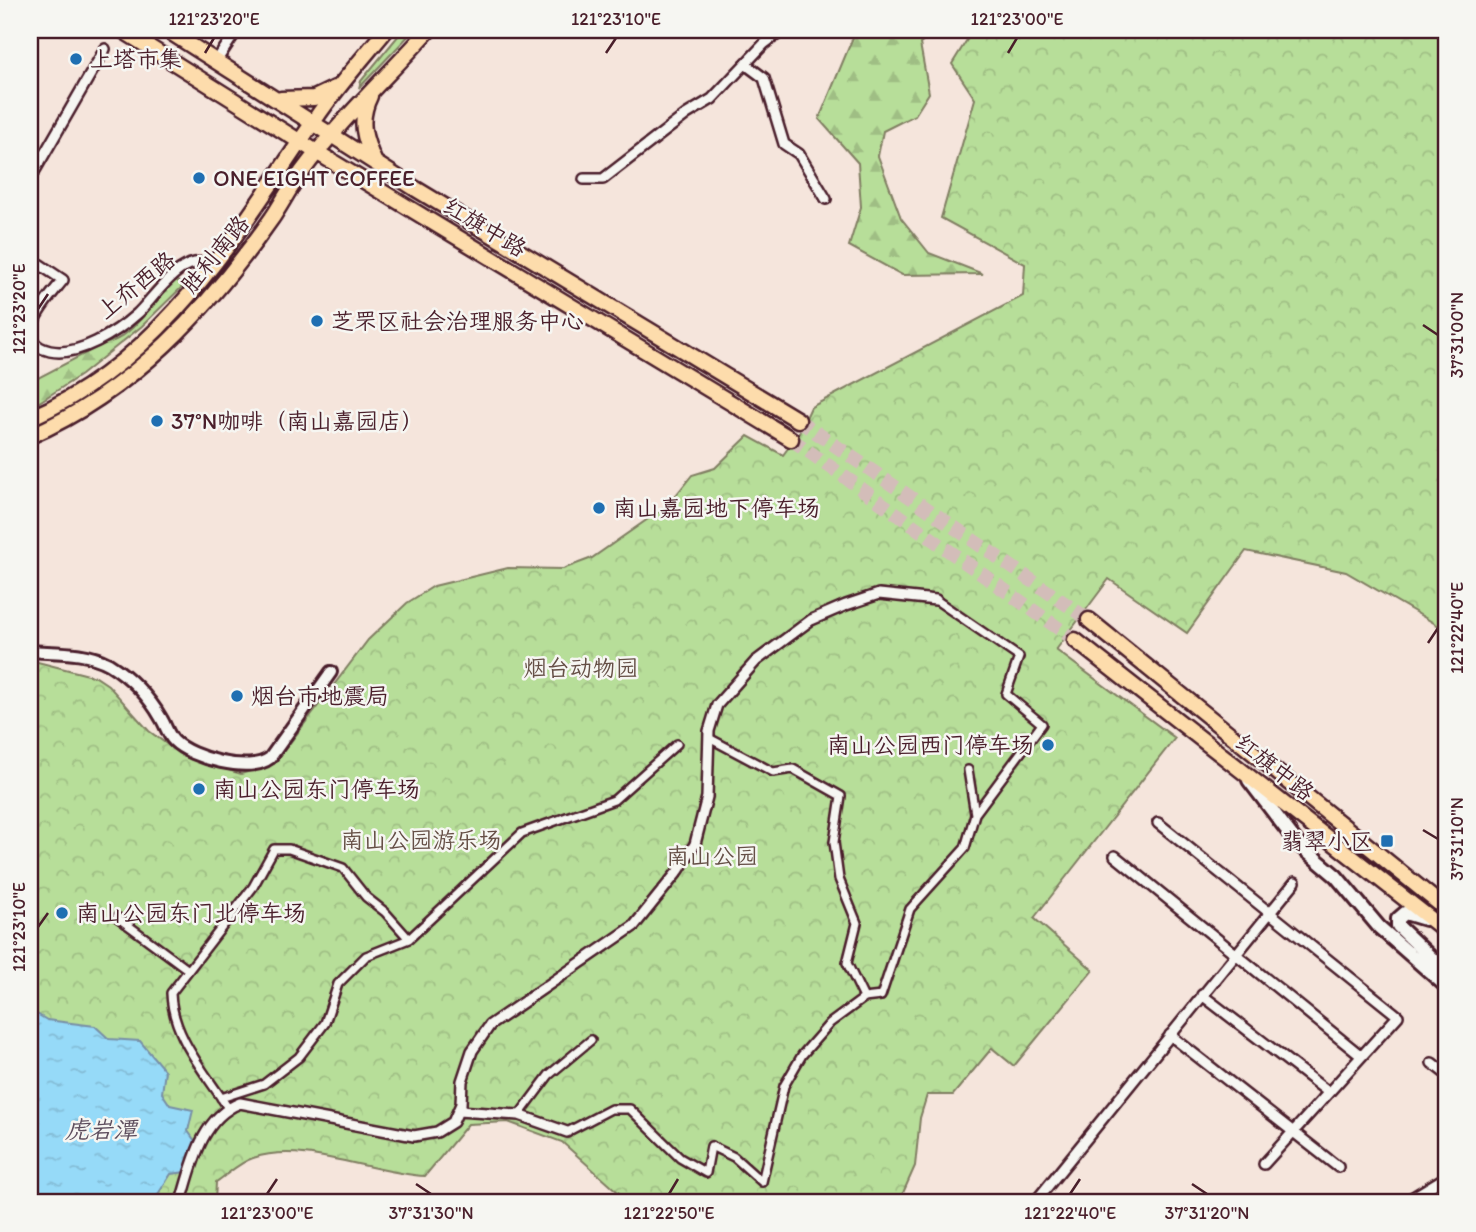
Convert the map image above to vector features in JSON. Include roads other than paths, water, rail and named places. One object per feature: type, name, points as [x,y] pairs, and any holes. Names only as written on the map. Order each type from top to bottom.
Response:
[{"type":"main road","name":"红旗中路","points":[[122,30],[318,153],[791,439]]},
{"type":"main road","name":"红旗中路","points":[[167,30],[314,121],[376,164],[798,420]]},
{"type":"main road","name":"胜利南路","points":[[30,418],[63,404],[120,365],[181,307],[213,267],[344,80],[386,30]]},
{"type":"main road","name":"胜利南路","points":[[30,436],[107,396],[168,344],[247,251],[301,172],[354,107],[429,30]]},
{"type":"main road","points":[[279,99],[297,101],[314,98],[325,94],[344,80]]},
{"type":"main road","points":[[374,89],[365,108],[363,128],[376,164]]},
{"type":"main road","name":"红旗中路","points":[[1089,620],[1446,909]]},
{"type":"main road","name":"红旗中路","points":[[1075,640],[1446,932]]},
{"type":"main road","points":[[1240,769],[1297,843],[1336,876],[1379,927],[1446,986]]},
{"type":"main road","points":[[1446,932],[1413,913],[1403,915],[1398,921],[1404,933],[1446,972]]},
{"type":"street","points":[[217,60],[237,30]]},
{"type":"street","points":[[584,179],[603,179],[687,114],[712,99],[783,30]]},
{"type":"street","points":[[30,179],[105,49]]},
{"type":"street","points":[[746,64],[764,78],[784,144],[799,154],[826,199]]},
{"type":"street","points":[[30,152],[41,160]]},
{"type":"street","name":"上夼西路","points":[[30,258],[63,280],[31,323],[30,333],[34,342],[46,350],[60,353],[76,351],[128,322],[140,312],[159,286],[190,265],[202,262],[213,267]]},
{"type":"street","points":[[181,1202],[192,1163],[206,1131],[228,1108],[240,1103],[264,1105],[414,1136],[437,1132],[453,1122],[461,1104],[462,1081],[472,1051],[490,1025],[634,926],[679,870],[695,844],[707,797],[709,738],[717,705],[756,661],[811,621],[879,594],[936,600],[1019,657],[1006,694],[1042,724],[975,814],[965,848],[910,909],[881,996],[864,998],[830,1023],[802,1055],[784,1086],[762,1182],[734,1157],[711,1146],[706,1173],[680,1158],[630,1109],[611,1109],[567,1132],[519,1115],[458,1111]]},
{"type":"street","points":[[30,651],[85,655],[107,663],[129,678],[153,705],[177,745],[210,758],[248,766],[260,765],[270,758],[331,672]]},
{"type":"street","points":[[709,738],[774,772],[793,769],[841,796],[834,842],[839,879],[857,923],[847,963],[864,998]]},
{"type":"street","points":[[221,1098],[264,1084],[299,1057],[325,1023],[338,984],[366,956],[409,939],[522,833],[614,800],[677,744]]},
{"type":"street","points":[[968,770],[975,814]]},
{"type":"street","points":[[1158,823],[1271,911],[1398,1016],[1264,1164]]},
{"type":"street","points":[[228,1108],[178,1030],[171,993],[253,887],[274,849],[289,849],[343,868],[366,897],[385,912],[409,939]]},
{"type":"street","points":[[1115,856],[1360,1055]]},
{"type":"street","points":[[1035,1202],[1295,882]]},
{"type":"street","points":[[117,917],[187,969]]},
{"type":"street","points":[[1202,995],[1328,1092]]},
{"type":"street","points":[[1170,1035],[1338,1167]]},
{"type":"street","points":[[519,1115],[549,1075],[591,1040]]},
{"type":"street","points":[[1432,1063],[1446,1074]]},
{"type":"street","points":[[1405,1202],[1446,1177]]},
{"type":"water","name":"虎岩潭","points":[[30,1010],[47,1020],[95,1026],[109,1039],[140,1041],[165,1071],[162,1093],[170,1105],[193,1110],[188,1131],[195,1141],[186,1172],[171,1174],[153,1202],[30,1202]]},
{"type":"tunnel","points":[[798,420],[1089,620]]},
{"type":"tunnel","points":[[791,439],[1075,640]]},
{"type":"place","name":"上塔市集","points":[[76,59]]},
{"type":"place","name":"ONE EIGHT COFFEE","points":[[199,178]]},
{"type":"place","name":"芝罘区社会治理服务中心","points":[[317,321]]},
{"type":"place","name":"37°N咖啡（南山嘉园店）","points":[[157,421]]},
{"type":"place","name":"南山嘉园地下停车场","points":[[599,508]]},
{"type":"place","name":"烟台市地震局","points":[[237,696]]},
{"type":"place","name":"南山公园西门停车场","points":[[1048,745]]},
{"type":"place","name":"南山公园东门停车场","points":[[199,789]]},
{"type":"place","name":"翡翠小区","points":[[1387,841]]},
{"type":"place","name":"南山公园东门北停车场","points":[[62,913]]},
{"type":"park label","name":"烟台动物园","points":[[581,668]]},
{"type":"park label","name":"南山公园游乐场","points":[[421,840]]},
{"type":"park label","name":"南山公园","points":[[712,856]]}]
